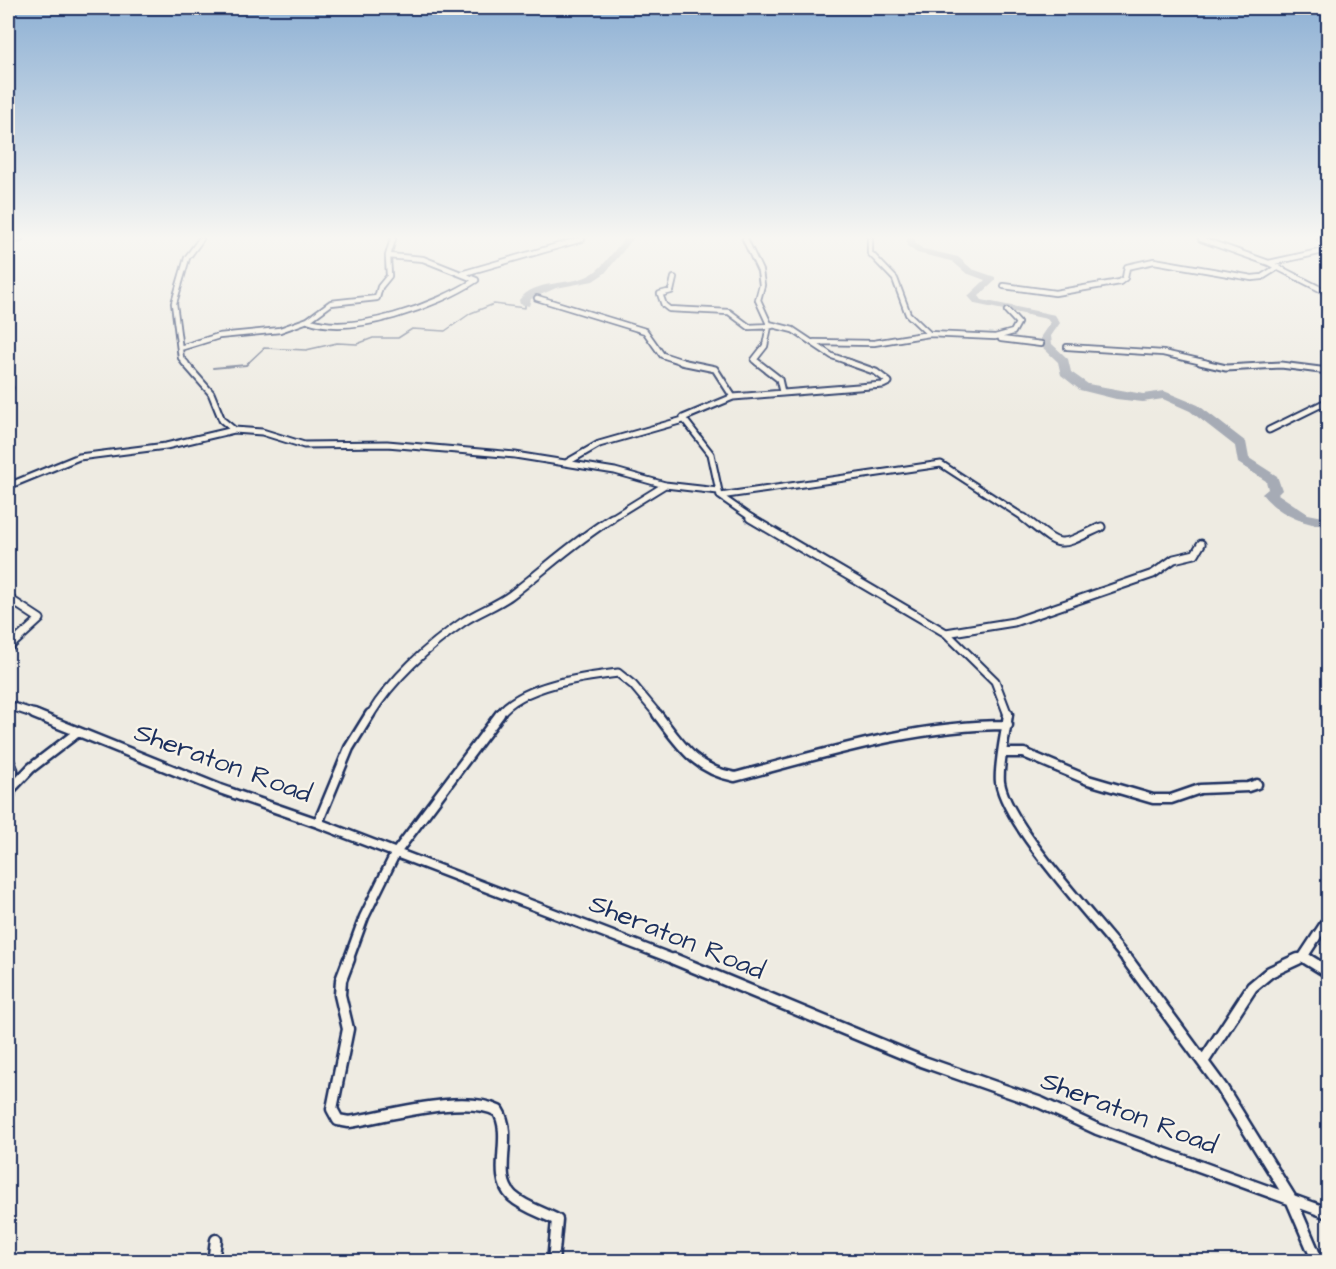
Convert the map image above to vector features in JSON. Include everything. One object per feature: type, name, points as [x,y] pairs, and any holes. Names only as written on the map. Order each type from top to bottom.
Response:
[{"type":"street","points":[[175,298],[174,303],[178,319],[181,358],[210,393],[222,420],[234,430]]},
{"type":"street","points":[[180,348],[219,336],[276,330],[308,320],[321,312],[328,303],[375,298]]},
{"type":"street","points":[[308,320],[321,325],[338,324],[413,309],[436,298]]},
{"type":"street","points":[[538,298],[645,331],[649,334],[657,352],[662,355],[684,363],[715,369],[733,397]]},
{"type":"street","points":[[566,463],[599,444],[683,420],[710,405],[733,397],[883,385],[889,382],[876,372],[832,356],[793,330],[770,326],[750,327],[733,314],[724,312],[669,309],[664,305],[662,298]]},
{"type":"street","points":[[758,298],[770,326],[767,340],[754,360],[778,379],[782,392]]},
{"type":"street","points":[[902,298],[908,314],[929,334]]},
{"type":"street","points":[[978,338],[1007,335],[1013,332],[1018,320],[1007,311]]},
{"type":"street","points":[[814,342],[874,343],[929,334],[1041,344]]},
{"type":"street","points":[[1066,347],[1163,354],[1226,368],[1281,365],[1328,371]]},
{"type":"street","points":[[1269,430],[1329,401]]},
{"type":"street","points":[[683,420],[706,444],[711,454],[719,493],[742,513],[946,633],[995,681],[1003,698],[1008,725],[1000,782],[1013,814],[1038,850],[1127,959],[1203,1062],[1291,1199],[1318,1262]]},
{"type":"street","points":[[8,486],[79,457],[166,446],[234,430],[262,432],[304,445],[405,445],[566,463],[615,471],[665,485],[719,493],[941,464],[987,497],[1022,516],[1056,543],[1064,544],[1101,527]]},
{"type":"street","points":[[318,823],[349,748],[382,695],[423,655],[463,622],[508,597],[588,533],[665,485]]},
{"type":"street","points":[[946,633],[1014,622],[1153,574],[1174,559],[1195,554],[1201,544]]},
{"type":"street","points":[[8,598],[39,619],[8,648]]},
{"type":"street","points":[[553,1262],[557,1220],[513,1196],[507,1188],[504,1176],[505,1125],[501,1113],[491,1106],[460,1105],[349,1122],[338,1120],[333,1108],[348,1029],[340,995],[340,980],[364,917],[395,854],[504,708],[546,687],[573,678],[611,673],[623,676],[702,766],[713,774],[723,777],[735,777],[912,731],[972,724],[1008,725]]},
{"type":"street","name":"Sheraton Road","points":[[8,705],[41,716],[220,789],[318,823],[656,952],[921,1061],[1041,1103],[1097,1130],[1329,1213]]},
{"type":"street","points":[[12,788],[31,768],[78,732]]},
{"type":"street","points":[[1005,753],[1024,753],[1088,780],[1154,799],[1171,799],[1200,789],[1248,787],[1257,784]]},
{"type":"street","points":[[8,759],[13,770],[8,810]]},
{"type":"street","points":[[1203,1062],[1252,987],[1270,972],[1303,957],[1329,919]]},
{"type":"street","points":[[1303,957],[1329,972]]},
{"type":"street","points":[[213,1262],[216,1240]]},
{"type":"waterway","points":[[525,304],[526,298]]},
{"type":"waterway","points":[[975,298],[979,302],[1051,317],[1055,323],[1046,336],[1046,345],[1064,361],[1065,373],[1084,387],[1116,395],[1143,398],[1164,395],[1194,408],[1241,445],[1243,460],[1272,479],[1275,490],[1269,494],[1303,517],[1328,522]]},
{"type":"waterway","points":[[248,363],[264,348],[306,350],[337,343],[357,344],[373,338],[398,338],[412,329],[445,331],[471,313],[494,304],[525,308],[525,304]]},
{"type":"waterway","points":[[213,368],[248,363]]}]
